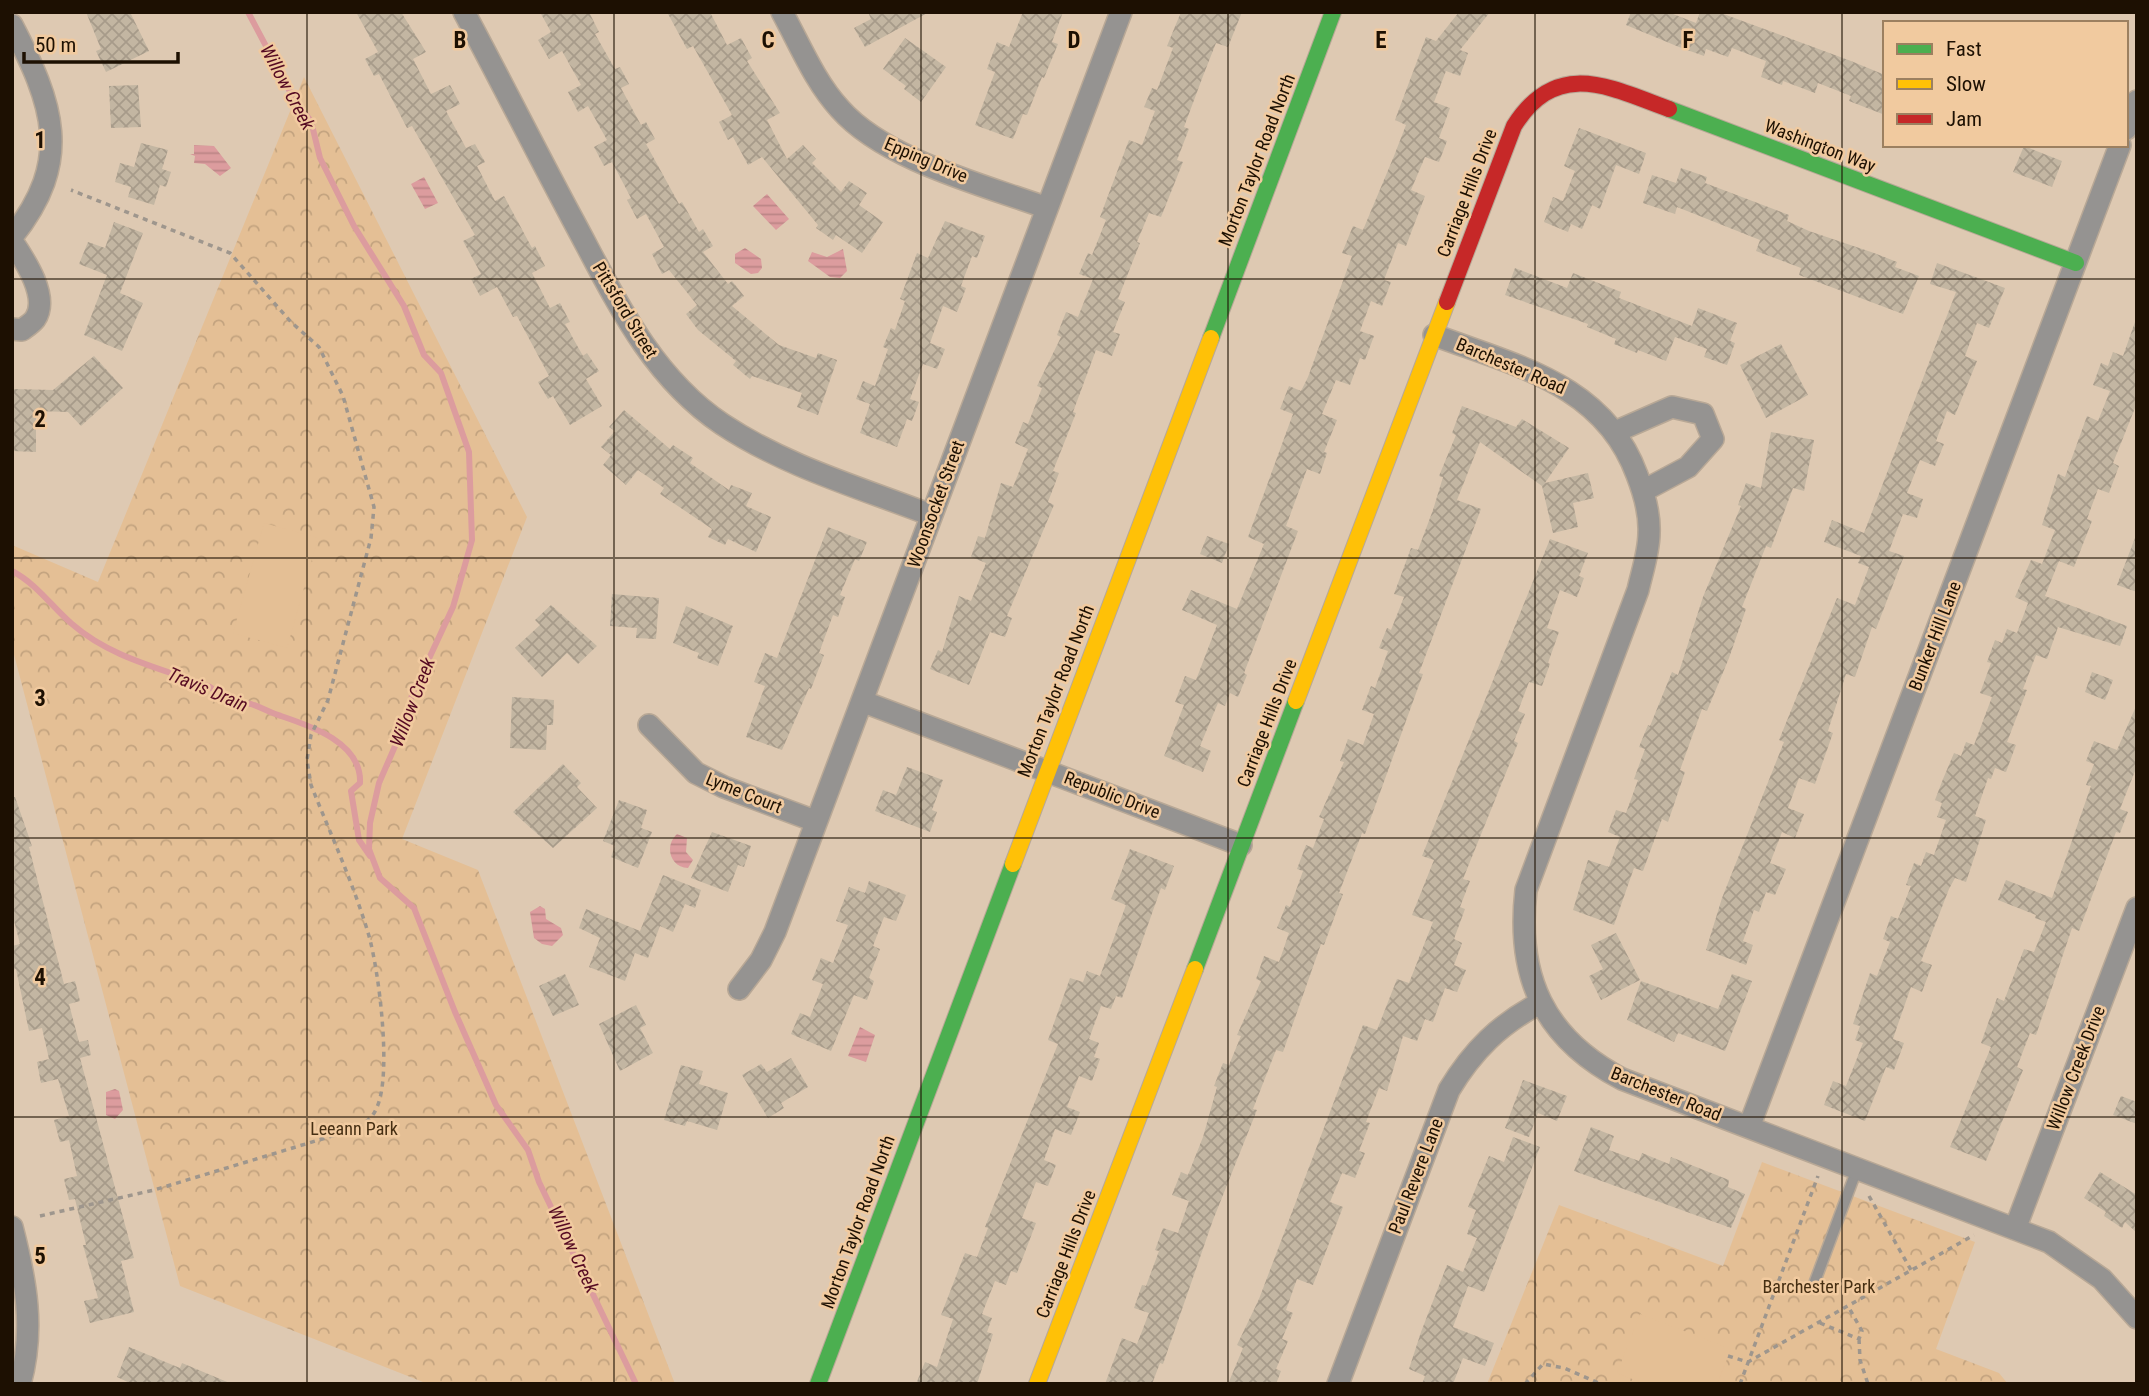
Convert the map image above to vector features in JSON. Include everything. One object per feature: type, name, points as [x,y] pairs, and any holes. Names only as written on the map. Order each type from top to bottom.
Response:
[{"type":"street","name":"Pittsford Street","points":[[464,12],[626,318],[664,371],[700,406],[750,442],[780,457],[932,515]]},
{"type":"street","name":"Epping Drive","points":[[782,12],[820,85],[841,111],[869,135],[898,152],[1047,208]]},
{"type":"street","name":"Woonsocket Street","points":[[739,989],[761,960],[775,932],[815,821],[864,702],[1122,12]]},
{"type":"street","name":"Morton Taylor Road North","points":[[818,1384],[1333,12]]},
{"type":"street","points":[[12,25],[45,93],[51,132],[51,150],[41,191],[12,239],[33,281],[40,305],[35,319],[22,330],[12,328]]},
{"type":"street","name":"Washington Way","points":[[1549,89],[1573,82],[1602,84],[2076,263]]},
{"type":"street","name":"Carriage Hills Drive","points":[[1037,1384],[1514,126],[1528,104],[1549,89]]},
{"type":"street","points":[[2128,124],[2137,101]]},
{"type":"street","name":"Bunker Hill Lane","points":[[1749,1127],[2119,147]]},
{"type":"street","name":"Barchester Road","points":[[1434,335],[1571,390],[1593,407],[1615,432],[1632,461],[1643,491],[1649,534],[1638,590],[1526,890],[1522,922],[1524,947],[1530,976],[1541,1003],[1565,1036],[1604,1069],[2049,1242],[2086,1265],[2137,1318]]},
{"type":"street","points":[[1615,432],[1672,407],[1703,414],[1713,439],[1688,467],[1643,491]]},
{"type":"street","name":"Republic Drive","points":[[864,702],[1241,845]]},
{"type":"street","name":"Lyme Court","points":[[649,726],[696,773],[724,787],[815,821]]},
{"type":"street","name":"Willow Creek Drive","points":[[2015,1229],[2137,908]]},
{"type":"street","name":"Paul Revere Lane","points":[[1338,1384],[1449,1090],[1466,1062],[1488,1037],[1514,1017],[1541,1003]]},
{"type":"street","points":[[12,1227],[29,1307],[29,1336],[20,1384]]},
{"type":"lane","points":[[1814,1284],[1857,1168]]},
{"type":"path","points":[[40,1216],[154,1190],[355,1129],[370,1119],[378,1105],[383,1029],[369,938],[311,785],[307,760],[311,735],[328,700],[371,538],[374,508],[342,396],[319,347],[291,322],[230,253],[71,190]]},
{"type":"path","points":[[1740,1384],[1818,1176]]},
{"type":"path","points":[[1869,1196],[1912,1271]]},
{"type":"path","points":[[1728,1356],[1748,1362],[1974,1235]]},
{"type":"path","points":[[1848,1306],[1862,1331],[1859,1339],[1860,1360],[1868,1384]]},
{"type":"path","points":[[1819,1323],[1859,1339]]},
{"type":"path","points":[[1525,1384],[1543,1364],[1564,1368],[1601,1384]]},
{"type":"green space","name":"Leeann Park","points":[[304,77],[527,517],[402,839],[478,870],[675,1384],[428,1384],[180,1286],[12,647],[12,545],[98,582]]},
{"type":"green space","points":[[264,523],[318,538],[287,648],[233,633]]},
{"type":"green space","name":"Barchester Park","points":[[1762,1162],[1975,1242],[1936,1349],[1999,1373],[2008,1384],[1487,1384],[1559,1205],[1723,1266]]},
{"type":"green space","points":[[1640,1314],[1731,1349],[1717,1384],[1645,1384],[1617,1373]]},
{"type":"shaded area","points":[[194,145],[214,146],[231,168],[220,176],[205,164],[194,163],[195,156],[190,154],[194,154]]},
{"type":"shaded area","points":[[424,177],[438,203],[425,209],[411,184]]},
{"type":"shaded area","points":[[767,194],[789,219],[776,230],[753,206]]},
{"type":"shaded area","points":[[745,248],[761,259],[762,268],[758,273],[751,274],[735,263],[735,254]]},
{"type":"shaded area","points":[[843,249],[847,271],[840,278],[830,277],[808,261],[812,252],[827,257]]},
{"type":"shaded area","points":[[677,834],[687,838],[686,852],[693,860],[688,868],[677,864],[671,855],[671,844]]},
{"type":"shaded area","points":[[540,906],[545,909],[546,919],[561,928],[563,935],[552,946],[542,944],[534,938],[530,912]]},
{"type":"shaded area","points":[[860,1027],[875,1035],[866,1062],[848,1056]]},
{"type":"shaded area","points":[[115,1089],[119,1091],[123,1110],[115,1119],[106,1115],[106,1092]]},
{"type":"building","points":[[86,12],[130,12],[149,51],[106,72],[96,51],[101,49]]},
{"type":"building","points":[[356,12],[401,12],[426,52],[413,59],[431,94],[450,85],[460,104],[446,111],[466,148],[475,144],[485,162],[477,166],[495,201],[504,196],[532,248],[535,246],[545,266],[532,273],[550,308],[560,303],[570,322],[565,324],[583,356],[587,353],[599,371],[586,379],[602,406],[570,425],[553,396],[548,399],[538,382],[549,376],[517,316],[513,317],[497,287],[480,296],[471,279],[481,274],[463,241],[475,235],[412,126],[407,128],[379,74],[374,76],[365,59],[378,52]]},
{"type":"building","points":[[540,12],[589,12],[599,32],[595,34],[615,69],[620,67],[629,84],[621,88],[641,125],[646,122],[655,139],[646,144],[679,204],[682,202],[699,232],[703,229],[713,246],[703,252],[728,284],[732,281],[744,296],[732,306],[779,345],[816,358],[818,353],[837,360],[818,415],[797,407],[802,393],[752,376],[750,379],[733,365],[736,361],[698,330],[686,314],[697,305],[669,270],[662,274],[652,254],[664,247],[646,214],[637,219],[627,200],[631,198],[612,162],[604,166],[594,147],[607,140],[588,106],[578,112],[568,92],[581,85],[562,51],[549,59],[538,40],[551,32]]},
{"type":"building","points":[[667,12],[710,12],[727,45],[741,38],[752,58],[747,61],[780,113],[767,120],[787,159],[803,145],[816,159],[812,163],[841,192],[849,181],[867,193],[859,205],[883,222],[862,253],[836,235],[833,240],[816,228],[818,225],[762,157],[748,165],[733,137],[728,140],[719,122],[732,115],[693,46],[687,49]]},
{"type":"building","points":[[868,12],[929,12],[865,47],[854,28],[871,19]]},
{"type":"building","points":[[1023,12],[1063,12],[1052,42],[1058,44],[1027,115],[1023,114],[1013,139],[975,125],[995,72],[987,69],[997,42],[1009,47]]},
{"type":"building","points":[[1181,12],[1242,12],[1228,47],[1216,43],[1184,127],[1189,129],[1177,160],[1183,162],[1161,217],[1149,213],[1137,242],[1140,243],[1118,299],[1125,302],[1113,332],[1120,334],[1112,356],[1096,350],[1073,412],[1076,413],[1053,471],[1059,473],[1048,502],[1054,505],[1007,616],[1012,618],[1005,637],[990,632],[969,685],[930,669],[938,650],[942,652],[959,596],[971,601],[986,563],[971,557],[978,536],[985,538],[1001,483],[1013,487],[1028,449],[1015,443],[1023,422],[1028,424],[1042,388],[1037,386],[1061,337],[1057,335],[1066,312],[1078,317],[1093,279],[1079,274],[1088,253],[1092,255],[1106,220],[1100,217],[1129,140],[1142,145],[1155,111],[1144,107],[1152,88],[1157,90],[1173,48],[1167,46]]},
{"type":"building","points":[[1459,12],[1490,12],[1460,50],[1468,53],[1460,76],[1446,71],[1434,102],[1450,108],[1439,138],[1447,141],[1439,162],[1425,157],[1411,190],[1425,196],[1406,246],[1398,243],[1384,280],[1391,282],[1382,306],[1371,301],[1360,331],[1374,336],[1365,360],[1360,358],[1350,385],[1336,380],[1322,414],[1337,420],[1324,452],[1327,453],[1320,474],[1307,469],[1286,526],[1298,531],[1244,673],[1247,675],[1238,697],[1230,693],[1225,706],[1218,703],[1200,746],[1211,751],[1203,772],[1164,756],[1184,705],[1175,702],[1185,676],[1196,680],[1217,625],[1182,610],[1191,590],[1237,609],[1264,544],[1248,537],[1293,414],[1280,409],[1289,386],[1301,391],[1308,377],[1352,256],[1342,253],[1353,226],[1363,230],[1406,125],[1395,120],[1426,37],[1436,41]]},
{"type":"building","points":[[1631,12],[1668,12],[1696,23],[1700,12],[1718,12],[1883,74],[1883,114],[1849,101],[1851,96],[1818,83],[1815,93],[1783,81],[1782,85],[1761,77],[1766,61],[1732,48],[1728,57],[1706,49],[1704,56],[1626,25]]},
{"type":"building","points":[[905,38],[946,67],[921,102],[904,89],[906,86],[883,69]]},
{"type":"building","points":[[138,85],[141,127],[111,128],[109,86]]},
{"type":"building","points":[[1579,128],[1646,153],[1639,174],[1616,165],[1600,209],[1592,205],[1582,229],[1571,224],[1568,232],[1544,222],[1553,197],[1563,201],[1575,171],[1564,166]]},
{"type":"building","points":[[141,143],[168,150],[162,169],[171,172],[166,187],[160,185],[154,205],[128,197],[131,187],[115,182],[120,163],[134,167]]},
{"type":"building","points":[[2024,147],[2062,161],[2052,187],[2013,172]]},
{"type":"building","points":[[1681,168],[1707,177],[1705,183],[1789,215],[1787,221],[1809,231],[1897,262],[1895,267],[1919,276],[1903,314],[1799,275],[1801,268],[1756,251],[1760,240],[1677,207],[1675,214],[1643,203],[1652,175],[1676,183]]},
{"type":"building","points":[[945,221],[985,236],[977,258],[972,256],[961,286],[966,288],[957,312],[943,306],[930,343],[945,349],[937,369],[923,364],[910,399],[919,402],[912,421],[907,419],[897,447],[860,433],[870,404],[856,399],[863,381],[875,386],[888,349],[883,347],[891,328],[895,330],[905,301],[900,299],[917,253],[928,258]]},
{"type":"building","points":[[114,222],[143,233],[120,293],[143,303],[122,351],[84,335],[107,275],[79,264],[88,242],[105,248]]},
{"type":"building","points":[[1937,263],[2005,288],[1989,328],[1977,323],[1965,356],[1977,361],[1955,415],[1947,411],[1936,441],[1944,444],[1935,466],[1920,460],[1907,493],[1923,499],[1917,518],[1903,514],[1889,551],[1904,556],[1876,629],[1872,627],[1855,677],[1846,674],[1828,731],[1833,733],[1815,784],[1799,778],[1788,808],[1804,814],[1795,838],[1782,832],[1770,863],[1786,869],[1775,895],[1766,892],[1759,912],[1754,910],[1743,941],[1753,945],[1746,965],[1706,950],[1722,898],[1784,742],[1779,740],[1837,598],[1855,605],[1869,567],[1858,563],[1861,556],[1824,542],[1832,520],[1864,533],[1956,292],[1930,284]]},
{"type":"building","points":[[1515,268],[1567,288],[1573,273],[1621,292],[1619,298],[1692,326],[1698,308],[1737,323],[1730,341],[1735,343],[1727,365],[1704,357],[1707,349],[1675,337],[1666,361],[1638,350],[1637,353],[1614,344],[1616,339],[1587,327],[1588,324],[1505,295]]},
{"type":"building","points":[[2135,322],[2137,403],[2113,463],[2119,466],[2109,493],[2098,489],[2087,519],[2092,521],[2074,567],[2059,561],[2045,596],[2127,626],[2120,646],[2058,627],[2047,659],[2036,655],[2023,689],[2027,690],[2007,742],[2016,745],[2006,772],[1995,768],[1991,779],[1988,778],[1975,816],[1986,820],[1966,882],[1955,878],[1949,889],[1921,961],[1932,965],[1922,992],[1911,987],[1893,1039],[1904,1043],[1894,1070],[1886,1067],[1865,1121],[1824,1105],[1833,1081],[1846,1086],[1863,1043],[1855,1040],[1860,1026],[1853,1024],[1870,973],[1877,976],[1890,942],[1883,939],[1891,916],[1898,919],[1911,886],[1906,885],[1914,863],[1921,866],[1926,852],[1934,855],[1946,820],[1937,817],[1942,803],[1935,800],[1954,753],[1961,756],[1966,742],[1974,745],[1992,697],[1980,693],[1991,663],[1987,662],[1995,640],[2002,643],[2007,629],[2017,633],[2028,603],[2015,597],[2031,560],[2042,564],[2055,530],[2042,525],[2058,474],[2065,477],[2087,416],[2098,421],[2110,391],[2093,385],[2101,363],[2108,366],[2113,352],[2123,356]]},
{"type":"building","points":[[1781,344],[1808,395],[1766,418],[1740,365]]},
{"type":"building","points":[[94,356],[123,388],[81,426],[68,412],[36,411],[36,452],[12,451],[12,389],[53,390]]},
{"type":"building","points":[[1462,406],[1516,427],[1522,419],[1569,448],[1545,483],[1588,473],[1594,498],[1573,503],[1578,527],[1553,533],[1542,486],[1480,442],[1457,500],[1481,509],[1419,673],[1423,674],[1365,834],[1362,833],[1339,893],[1343,894],[1324,945],[1321,944],[1283,1052],[1276,1050],[1253,1109],[1257,1110],[1213,1220],[1163,1364],[1160,1363],[1152,1384],[1105,1384],[1122,1338],[1137,1344],[1149,1313],[1134,1308],[1142,1285],[1146,1286],[1159,1251],[1155,1250],[1163,1228],[1178,1233],[1189,1201],[1172,1195],[1181,1172],[1188,1175],[1203,1137],[1217,1087],[1214,1086],[1223,1063],[1229,1065],[1241,1036],[1237,1035],[1261,981],[1256,979],[1264,956],[1279,962],[1289,933],[1277,928],[1286,905],[1290,907],[1303,871],[1297,869],[1306,845],[1313,848],[1324,819],[1319,817],[1344,762],[1340,761],[1348,739],[1363,745],[1374,714],[1362,710],[1371,686],[1375,688],[1388,651],[1379,648],[1387,628],[1391,630],[1404,597],[1394,594],[1411,548],[1418,550],[1433,510],[1443,477],[1439,476],[1456,435],[1452,433]]},
{"type":"building","points":[[624,410],[670,449],[673,445],[693,458],[690,463],[729,490],[731,485],[752,493],[746,506],[771,517],[756,552],[728,539],[725,545],[708,537],[712,529],[660,494],[664,488],[638,470],[626,485],[603,465],[611,455],[601,447],[615,431],[609,427]]},
{"type":"building","points":[[1771,432],[1814,440],[1804,491],[1793,488],[1771,548],[1766,546],[1742,607],[1746,609],[1729,658],[1707,711],[1702,709],[1680,770],[1685,772],[1668,822],[1662,819],[1643,871],[1634,868],[1614,925],[1573,910],[1588,860],[1609,867],[1620,837],[1608,832],[1616,810],[1626,813],[1638,780],[1634,779],[1645,749],[1639,747],[1672,672],[1678,675],[1703,597],[1741,506],[1738,505],[1746,483],[1761,488]]},
{"type":"building","points":[[828,527],[867,542],[859,561],[855,559],[840,595],[845,597],[838,617],[833,615],[819,653],[824,655],[782,750],[746,737],[765,686],[754,682],[765,653],[777,658]]},
{"type":"building","points":[[1207,536],[1229,544],[1222,563],[1200,554]]},
{"type":"building","points":[[2137,538],[2137,592],[2117,585]]},
{"type":"building","points":[[1550,539],[1588,553],[1579,576],[1584,578],[1577,597],[1560,590],[1547,628],[1559,632],[1548,663],[1550,664],[1542,686],[1529,682],[1518,711],[1525,714],[1514,741],[1518,743],[1463,879],[1470,881],[1460,907],[1465,909],[1454,939],[1462,943],[1454,965],[1466,970],[1457,992],[1445,988],[1433,1022],[1425,1019],[1417,1041],[1403,1036],[1387,1091],[1379,1088],[1366,1122],[1370,1123],[1359,1151],[1365,1153],[1355,1178],[1342,1173],[1330,1202],[1343,1207],[1313,1285],[1297,1279],[1286,1310],[1293,1313],[1282,1339],[1288,1341],[1276,1369],[1281,1371],[1276,1384],[1228,1384],[1243,1348],[1237,1345],[1259,1299],[1363,1025],[1377,1030],[1397,979],[1409,983],[1433,922],[1412,915],[1434,860],[1422,856]]},
{"type":"building","points":[[612,594],[659,598],[656,639],[636,638],[637,628],[610,626]]},
{"type":"building","points":[[551,605],[597,646],[578,664],[567,653],[542,677],[515,648],[540,625],[535,620]]},
{"type":"building","points":[[686,606],[733,626],[718,666],[697,658],[699,653],[673,643]]},
{"type":"building","points":[[2092,672],[2113,680],[2105,700],[2085,692]]},
{"type":"building","points":[[512,697],[554,700],[553,725],[547,725],[546,750],[510,748]]},
{"type":"building","points":[[2137,704],[2137,766],[2120,809],[2128,812],[2120,833],[2116,832],[2079,931],[2072,928],[2036,1035],[2030,1033],[2017,1067],[2023,1070],[1986,1161],[1950,1147],[1991,1047],[1981,1043],[1997,998],[2004,1001],[2024,949],[2034,952],[2046,922],[2035,918],[2036,915],[1998,900],[2006,880],[2052,898],[2091,786],[2086,785],[2094,764],[2086,761],[2094,741],[2117,750]]},
{"type":"building","points":[[563,764],[581,783],[577,787],[597,808],[553,848],[513,812]]},
{"type":"building","points":[[907,767],[943,780],[932,810],[937,812],[930,832],[875,811],[883,790],[896,795]]},
{"type":"building","points":[[12,797],[15,797],[32,846],[29,847],[64,984],[75,981],[80,1001],[69,1004],[79,1042],[88,1040],[91,1055],[80,1058],[134,1258],[121,1261],[134,1312],[90,1323],[84,1301],[98,1298],[83,1245],[86,1245],[75,1199],[69,1200],[64,1179],[77,1176],[69,1140],[60,1142],[54,1120],[69,1116],[58,1079],[41,1083],[37,1062],[49,1059],[42,1028],[29,1031],[16,969],[12,970],[12,946],[20,944],[12,913]]},
{"type":"building","points":[[619,800],[647,810],[641,828],[652,832],[638,868],[611,857],[615,846],[603,841]]},
{"type":"building","points":[[712,832],[751,846],[744,867],[738,865],[728,892],[691,878]]},
{"type":"building","points":[[1130,849],[1174,866],[1165,890],[1161,888],[1122,998],[1116,996],[1111,1009],[1101,1006],[1089,1039],[1099,1043],[1094,1057],[1100,1059],[1092,1081],[1079,1076],[1067,1107],[1080,1112],[1071,1135],[1055,1129],[1044,1160],[1056,1165],[1048,1186],[1036,1182],[1022,1218],[1036,1223],[1017,1273],[1011,1271],[1006,1285],[995,1281],[982,1314],[992,1318],[987,1332],[993,1334],[977,1384],[916,1384],[925,1362],[937,1367],[953,1319],[941,1315],[965,1253],[977,1257],[988,1228],[985,1227],[1058,1044],[1048,1040],[1070,978],[1083,982],[1087,971],[1100,976],[1126,905],[1111,899]]},
{"type":"building","points":[[663,875],[701,890],[695,908],[685,904],[673,932],[660,926],[648,958],[635,953],[625,981],[589,967],[600,938],[579,928],[586,909],[640,931]]},
{"type":"building","points":[[869,881],[906,895],[896,921],[884,917],[873,946],[880,949],[869,978],[874,981],[867,1000],[854,995],[831,1051],[791,1034],[800,1013],[810,1017],[823,984],[812,980],[821,958],[833,963],[848,925],[836,921],[849,887],[865,893]]},
{"type":"building","points":[[1616,933],[1640,980],[1601,1000],[1589,976],[1603,969],[1591,945]]},
{"type":"building","points":[[565,974],[579,1005],[553,1016],[539,986]]},
{"type":"building","points":[[1732,974],[1752,981],[1725,1051],[1678,1033],[1674,1042],[1627,1020],[1641,981],[1718,1009]]},
{"type":"building","points":[[636,1005],[646,1025],[640,1028],[653,1053],[620,1071],[599,1024]]},
{"type":"building","points":[[791,1058],[808,1087],[781,1103],[784,1108],[768,1118],[742,1075],[761,1064],[767,1072]]},
{"type":"building","points":[[681,1065],[703,1071],[699,1084],[728,1093],[717,1130],[687,1121],[685,1126],[664,1120]]},
{"type":"building","points":[[1523,1080],[1567,1096],[1557,1121],[1538,1113],[1529,1137],[1505,1128]]},
{"type":"building","points":[[2121,1096],[2137,1102],[2137,1124],[2113,1115]]},
{"type":"building","points":[[1591,1127],[1614,1136],[1609,1150],[1639,1161],[1642,1153],[1669,1164],[1671,1157],[1729,1180],[1728,1187],[1745,1194],[1731,1228],[1574,1171]]},
{"type":"building","points":[[1513,1137],[1540,1147],[1484,1292],[1468,1286],[1453,1327],[1494,1343],[1485,1366],[1463,1358],[1453,1384],[1422,1384],[1425,1376],[1409,1369],[1421,1332],[1447,1265],[1463,1272],[1477,1238],[1467,1234],[1476,1210],[1468,1207],[1489,1156],[1504,1162]]},
{"type":"building","points":[[2100,1172],[2137,1195],[2137,1233],[2125,1222],[2122,1228],[2104,1216],[2106,1212],[2084,1198]]},
{"type":"building","points":[[129,1347],[180,1368],[182,1363],[232,1384],[132,1384],[117,1377]]},
{"type":"waterway","name":"Willow Creek","points":[[248,12],[295,101],[311,121],[320,158],[354,226],[404,306],[424,355],[441,373],[469,452],[472,540],[453,607],[412,695],[406,721],[379,783],[370,823],[369,849],[380,878],[414,908],[455,1012],[496,1105],[528,1150],[539,1182],[636,1384]]},
{"type":"waterway","name":"Travis Drain","points":[[12,571],[37,589],[72,624],[103,646],[208,686],[226,700],[251,704],[306,725],[344,747],[353,757],[358,769],[360,783],[351,791],[359,840],[370,856]]},
{"type":"traffic: fast","points":[[1211,338],[1333,12]]},
{"type":"traffic: fast","points":[[1669,109],[2076,263]]},
{"type":"traffic: fast","points":[[1195,969],[1296,701]]},
{"type":"traffic: fast","points":[[818,1384],[1013,864]]},
{"type":"traffic: slow","points":[[1296,701],[1447,302]]},
{"type":"traffic: slow","points":[[1013,864],[1211,338]]},
{"type":"traffic: slow","points":[[1037,1384],[1195,969]]},
{"type":"traffic: jam","points":[[1447,302],[1514,126],[1531,105],[1548,92],[1566,85],[1585,84],[1626,93],[1669,109]]}]
